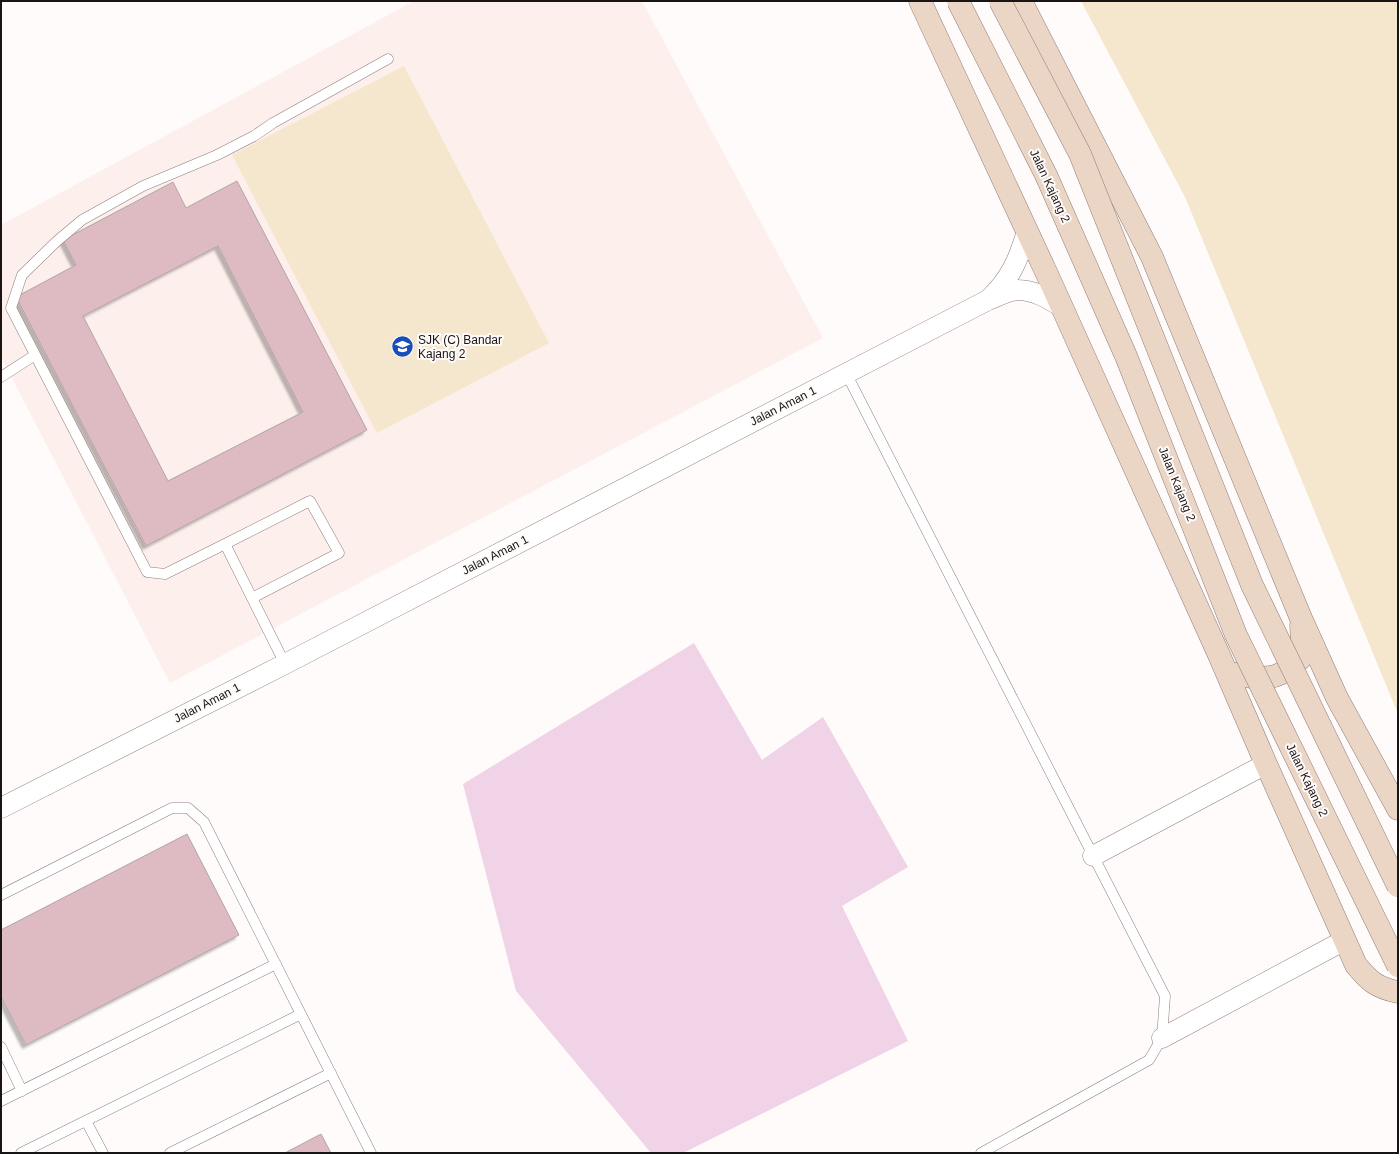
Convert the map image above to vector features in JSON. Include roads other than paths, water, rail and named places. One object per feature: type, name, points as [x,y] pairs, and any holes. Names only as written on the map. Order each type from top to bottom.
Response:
[{"type":"main road","points":[[920,1],[1062,307],[1219,655],[1356,965],[1367,979],[1383,989],[1398,992]]},
{"type":"main road","name":"Jalan Kajang 2","points":[[958,1],[1046,175],[1126,356],[1236,635],[1398,966]]},
{"type":"main road","points":[[1000,1],[1080,154],[1252,585],[1398,886]]},
{"type":"main road","points":[[1021,1],[1152,257],[1300,616],[1337,698],[1398,809]]},
{"type":"main road","points":[[1219,655],[1244,676],[1266,679],[1282,674],[1300,659],[1302,644],[1300,616]]},
{"type":"street","points":[[988,300],[1011,273],[1020,255],[1027,231]]},
{"type":"street","points":[[988,300],[1017,290],[1036,294],[1062,307]]},
{"type":"street","name":"Jalan Aman 1","points":[[1,808],[284,664],[988,300]]},
{"type":"street","points":[[1093,856],[1266,764]]},
{"type":"street","points":[[1162,1038],[1345,940]]},
{"type":"lane","points":[[252,598],[339,553],[310,500],[165,574],[147,572],[10,308],[22,276],[57,241],[82,220],[144,186],[217,155],[254,136],[273,123],[388,59]]},
{"type":"lane","points":[[1,377],[35,355]]},
{"type":"lane","points":[[846,373],[1165,996],[1162,1038],[1149,1060],[981,1153]]},
{"type":"lane","points":[[225,544],[284,664]]},
{"type":"lane","points":[[1,895],[172,808],[188,808],[204,822],[371,1153]]},
{"type":"lane","points":[[1,1101],[276,964]]},
{"type":"lane","points":[[21,1153],[301,1014]]},
{"type":"lane","points":[[1,1047],[22,1091]]},
{"type":"lane","points":[[170,1153],[331,1073]]},
{"type":"lane","points":[[86,1121],[103,1153]]},
{"type":"place","name":"SJK (C) Bandar Kajang 2","points":[[403,347]]}]
